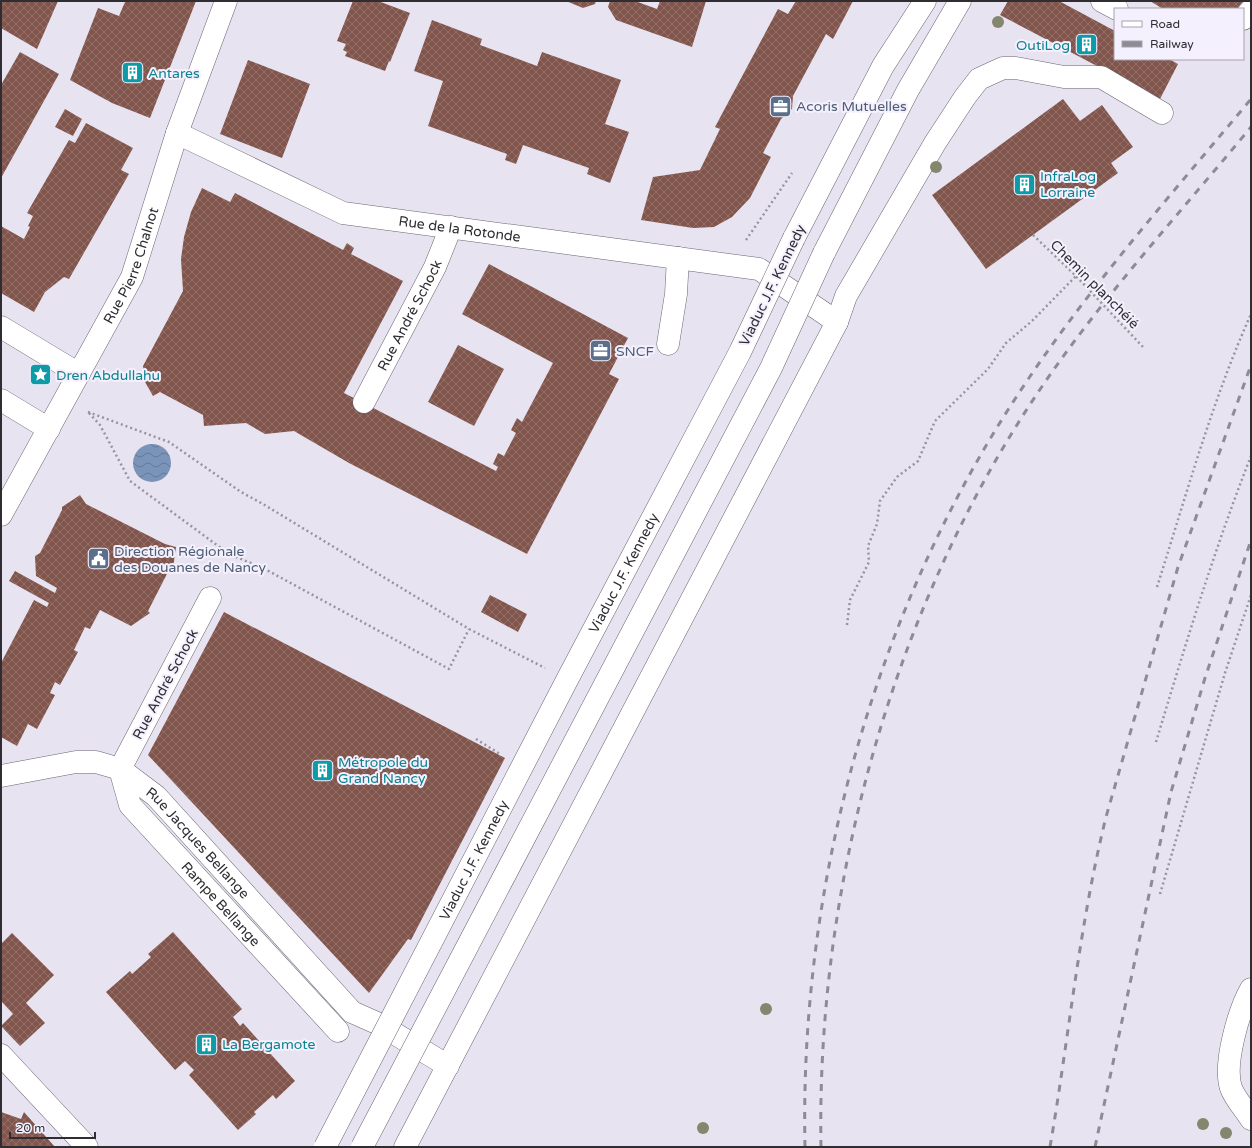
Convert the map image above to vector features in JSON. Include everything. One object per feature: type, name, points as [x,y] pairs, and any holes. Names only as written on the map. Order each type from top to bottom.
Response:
[{"type":"street","name":"Rue Pierre Chalnot","points":[[1,515],[132,277],[177,133],[226,1]]},
{"type":"street","name":"Viaduc J.F. Kennedy","points":[[325,1147],[563,687],[740,352],[794,238],[883,66],[925,1]]},
{"type":"street","points":[[362,1147],[771,368],[824,253],[853,195],[908,90],[960,1]]},
{"type":"street","points":[[1102,1],[1115,8]]},
{"type":"street","points":[[1244,19],[1251,10]]},
{"type":"street","points":[[406,1147],[837,322],[846,296],[935,143],[965,97],[979,79],[1003,68],[1016,68],[1064,77],[1101,77],[1162,113]]},
{"type":"street","name":"Rue de la Rotonde","points":[[177,133],[330,209],[343,213],[759,269],[837,322]]},
{"type":"street","name":"Rue André Schock","points":[[364,402],[435,267],[451,227]]},
{"type":"street","points":[[668,344],[676,294],[678,258]]},
{"type":"street","points":[[1,327],[79,374]]},
{"type":"street","points":[[1,400],[49,429]]},
{"type":"street","name":"Rue André Schock","points":[[120,769],[210,598]]},
{"type":"street","name":"Rue Jacques Bellange","points":[[1,776],[76,762],[96,762],[120,769],[156,796],[352,1012],[379,1024],[448,1066]]},
{"type":"street","name":"Rampe Bellange","points":[[120,769],[130,805],[338,1031]]},
{"type":"street","points":[[1250,1109],[1231,1087],[1229,1058],[1233,1037],[1244,1000],[1251,989]]},
{"type":"street","points":[[1,1055],[87,1147]]},
{"type":"path","points":[[739,240],[746,240],[792,173]]},
{"type":"path","name":"Chemin planchéié","points":[[1033,235],[1037,241],[1076,276],[1143,347]]},
{"type":"path","points":[[847,625],[850,600],[869,562],[868,546],[877,524],[880,501],[898,478],[918,461],[935,421],[988,368],[1006,343],[1032,321],[1076,276]]},
{"type":"path","points":[[1157,587],[1207,430],[1240,338],[1251,314]]},
{"type":"path","points":[[469,629],[449,669],[263,568],[229,554],[130,481],[100,425],[88,412],[169,442],[241,492],[469,629],[541,666]]},
{"type":"path","points":[[1156,742],[1181,657],[1234,500],[1251,456]]},
{"type":"path","points":[[1160,894],[1225,673],[1251,595]]},
{"type":"path","points":[[476,739],[505,758]]},
{"type":"water","points":[[148,444],[156,444],[166,449],[170,456],[170,470],[166,477],[156,482],[148,482],[138,477],[136,474],[133,467],[133,459],[138,449],[141,447]]},
{"type":"building","points":[[1,1],[58,1],[37,49],[1,28]]},
{"type":"building","name":"Antares","points":[[122,1],[196,1],[150,118],[112,103],[70,80],[98,8],[119,16],[125,2]]},
{"type":"building","points":[[353,1],[378,1],[410,13],[385,71],[345,56],[347,52],[343,50],[346,44],[337,41]]},
{"type":"building","points":[[566,1],[596,1],[595,4],[583,8]]},
{"type":"building","points":[[610,1],[635,1],[657,9],[660,1],[706,1],[692,47],[616,20],[608,7]]},
{"type":"building","points":[[796,1],[853,1],[833,39],[826,34],[793,96],[792,109],[781,119],[763,153],[771,157],[750,198],[732,217],[714,227],[693,228],[641,220],[653,177],[700,170],[720,129],[715,127],[778,9],[788,14]]},
{"type":"building","name":"OutiLog","points":[[1008,1],[1059,1],[1114,30],[1114,60],[1171,60],[1178,64],[1160,99],[1000,15]]},
{"type":"building","points":[[1150,1],[1243,1],[1238,8],[1161,8]]},
{"type":"building","points":[[432,20],[482,39],[480,45],[537,66],[542,52],[621,80],[605,124],[629,132],[610,183],[587,174],[589,168],[523,145],[516,164],[505,160],[507,154],[428,126],[443,81],[414,71]]},
{"type":"building","points":[[20,52],[59,74],[1,178],[1,85]]},
{"type":"building","points":[[248,60],[310,84],[282,158],[220,134]]},
{"type":"building","name":"InfraLog Lorraine","points":[[1063,99],[1080,121],[1102,105],[1133,147],[1111,163],[1118,173],[986,269],[932,195]]},
{"type":"building","points":[[65,109],[82,119],[73,136],[55,127]]},
{"type":"building","points":[[86,123],[133,148],[121,170],[129,174],[69,279],[64,277],[45,292],[34,312],[1,293],[1,226],[24,239],[30,227],[28,226],[33,216],[27,213],[69,140],[75,143]]},
{"type":"building","points":[[202,188],[230,202],[235,193],[343,250],[347,243],[354,248],[351,254],[403,281],[344,393],[496,471],[498,467],[493,464],[498,453],[504,456],[516,433],[511,430],[517,418],[522,422],[553,363],[462,314],[489,264],[628,338],[609,374],[619,379],[527,554],[349,463],[294,431],[265,434],[246,423],[204,426],[203,415],[160,392],[153,396],[145,382],[143,366],[183,291],[181,259],[184,237],[191,212]]},
{"type":"building","points":[[458,345],[504,369],[474,426],[428,402]]},
{"type":"building","points":[[80,495],[86,504],[165,544],[176,547],[173,568],[170,568],[148,611],[150,613],[131,626],[100,610],[90,629],[85,627],[74,650],[78,652],[60,685],[55,682],[50,693],[55,695],[37,729],[28,724],[17,746],[1,737],[1,663],[34,600],[47,607],[49,603],[9,581],[15,571],[55,593],[57,588],[36,576],[35,556],[40,553],[62,510],[62,507]]},
{"type":"building","points":[[490,595],[527,614],[518,632],[481,612]]},
{"type":"building","name":"Métropole du Grand Nancy","points":[[224,612],[505,758],[411,940],[408,939],[369,993],[148,755]]},
{"type":"building","name":"La Bergamote","points":[[173,932],[242,1009],[233,1017],[240,1026],[243,1023],[295,1081],[276,1099],[273,1095],[254,1112],[256,1114],[238,1130],[189,1075],[194,1070],[185,1061],[175,1070],[106,992],[130,971],[132,974],[151,957],[148,954]]},
{"type":"building","points":[[12,933],[54,975],[26,1003],[45,1023],[20,1046],[1,1026],[13,1014],[1,1001],[1,944]]},
{"type":"building","points":[[1,1112],[21,1119],[24,1112],[55,1147],[1,1147]]},
{"type":"railway","points":[[805,1147],[807,1046],[816,944],[834,843],[858,744],[891,646],[930,552],[977,461],[1031,375],[1056,339],[1138,234],[1251,99]]},
{"type":"railway","points":[[821,1147],[823,1048],[833,948],[850,848],[874,749],[906,653],[945,559],[990,470],[1043,385],[1067,351],[1144,253],[1251,127]]},
{"type":"railway","points":[[1050,1147],[1081,940],[1106,817],[1178,567],[1251,365]]},
{"type":"railway","points":[[1095,1147],[1171,792],[1205,678],[1251,540]]},
{"type":"place","name":"OutiLog","points":[[1086,45]]},
{"type":"place","name":"Antares","points":[[133,73]]},
{"type":"place","name":"Acoris Mutuelles","points":[[781,106]]},
{"type":"place","name":"InfraLog Lorraine","points":[[1025,184]]},
{"type":"place","name":"SNCF","points":[[601,351]]},
{"type":"place","name":"Dren Abdullahu","points":[[40,375]]},
{"type":"place","name":"Direction Régionale des Douanes de Nancy","points":[[99,559]]},
{"type":"place","name":"Métropole du Grand Nancy","points":[[323,770]]},
{"type":"place","name":"La Bergamote","points":[[207,1044]]}]
